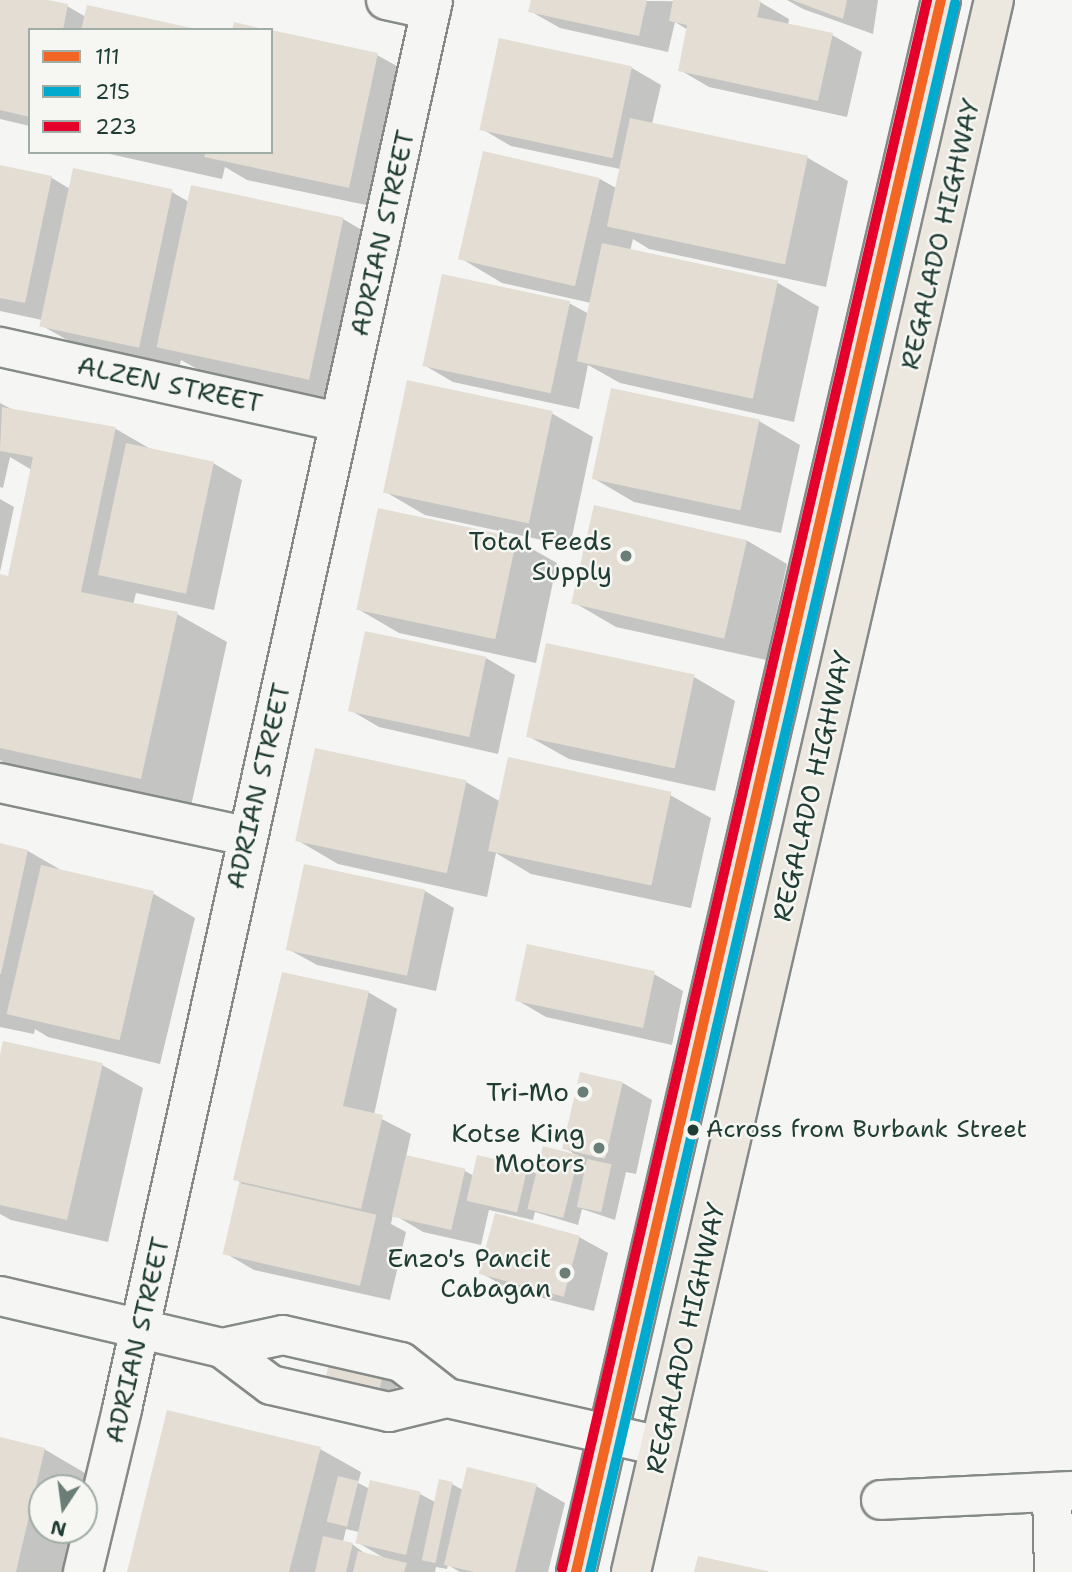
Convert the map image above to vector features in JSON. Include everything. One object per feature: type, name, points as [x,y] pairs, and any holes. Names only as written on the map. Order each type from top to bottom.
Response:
[{"type":"main road","name":"REGALADO HIGHWAY","points":[[576,1572],[942,0]]},
{"type":"main road","name":"REGALADO HIGHWAY","points":[[631,1572],[994,0]]},
{"type":"street","points":[[386,0],[432,5]]},
{"type":"street","name":"ADRIAN STREET","points":[[83,1572],[432,5]]},
{"type":"street","name":"ALZEN STREET","points":[[0,347],[339,422]]},
{"type":"street","points":[[0,783],[246,836]]},
{"type":"street","points":[[0,1296],[222,1348],[271,1385],[389,1412],[447,1398]]},
{"type":"street","points":[[222,1348],[283,1335],[401,1362],[447,1398],[660,1446]]},
{"type":"street","points":[[881,1500],[1062,1493],[1054,1572]]},
{"type":"building","points":[[0,0],[48,0],[68,4],[63,28],[28,28],[28,117],[0,110]]},
{"type":"building","points":[[531,0],[647,0],[639,36],[528,12]]},
{"type":"building","points":[[673,0],[757,0],[761,1],[757,17],[833,33],[818,101],[678,71],[687,25],[669,21]]},
{"type":"building","points":[[792,0],[847,0],[843,19]]},
{"type":"building","points":[[87,5],[191,28],[81,28]]},
{"type":"building","points":[[234,22],[259,28],[232,28]]},
{"type":"building","points":[[273,30],[378,53],[349,188],[204,157],[205,154],[273,154]]},
{"type":"building","points":[[499,38],[632,66],[612,158],[479,130]]},
{"type":"building","points":[[630,118],[808,156],[785,264],[607,227]]},
{"type":"building","points":[[483,151],[600,178],[575,286],[458,259]]},
{"type":"building","points":[[0,165],[52,176],[25,303],[0,298]]},
{"type":"building","points":[[73,168],[173,189],[139,348],[39,326]]},
{"type":"building","points":[[191,185],[344,217],[309,380],[156,347]]},
{"type":"building","points":[[602,243],[778,280],[753,399],[577,361]]},
{"type":"building","points":[[442,274],[570,301],[551,393],[422,366]]},
{"type":"building","points":[[407,380],[553,411],[529,523],[383,492]]},
{"type":"building","points":[[611,388],[760,420],[740,511],[592,479]]},
{"type":"building","points":[[2,407],[116,427],[81,592],[178,612],[141,779],[0,748],[0,574],[8,576],[33,457],[0,451]]},
{"type":"building","points":[[126,443],[214,462],[186,594],[98,575]]},
{"type":"building","points":[[594,505],[747,540],[724,639],[571,603]]},
{"type":"building","points":[[378,508],[517,538],[495,639],[356,610]]},
{"type":"building","points":[[365,631],[486,657],[469,737],[348,711]]},
{"type":"building","points":[[546,643],[695,675],[675,769],[526,737]]},
{"type":"building","points":[[315,748],[467,780],[447,873],[295,841]]},
{"type":"building","points":[[508,757],[671,792],[651,886],[488,851]]},
{"type":"building","points":[[0,843],[28,850],[1,974],[0,974]]},
{"type":"building","points":[[304,864],[425,890],[407,976],[286,950]]},
{"type":"building","points":[[41,865],[154,891],[120,1040],[7,1014]]},
{"type":"building","points":[[527,944],[655,971],[643,1028],[515,1001]]},
{"type":"building","points":[[282,972],[369,991],[343,1106],[383,1115],[361,1209],[233,1180]]},
{"type":"building","points":[[3,1041],[103,1063],[67,1220],[0,1205],[0,1055]]},
{"type":"building","points":[[580,1072],[623,1082],[605,1159],[562,1149]]},
{"type":"building","points":[[543,1146],[579,1155],[563,1218],[527,1209]]},
{"type":"building","points":[[406,1155],[465,1169],[451,1230],[392,1216]]},
{"type":"building","points":[[477,1155],[528,1167],[517,1212],[466,1201]]},
{"type":"building","points":[[587,1159],[611,1164],[601,1212],[577,1207]]},
{"type":"building","points":[[239,1183],[376,1215],[360,1286],[223,1254]]},
{"type":"building","points":[[495,1213],[580,1236],[564,1297],[479,1274]]},
{"type":"building","points":[[330,1359],[384,1371],[378,1398],[324,1385]]},
{"type":"building","points":[[167,1410],[321,1447],[289,1572],[127,1572]]},
{"type":"building","points":[[0,1437],[45,1448],[39,1474],[28,1474],[28,1521],[16,1572],[0,1572]]},
{"type":"building","points":[[467,1467],[537,1484],[515,1572],[474,1572],[444,1565]]},
{"type":"building","points":[[338,1476],[358,1481],[347,1527],[327,1522]]},
{"type":"building","points":[[439,1479],[453,1482],[435,1563],[422,1560]]},
{"type":"building","points":[[370,1480],[421,1492],[406,1555],[355,1543]]},
{"type":"building","points":[[323,1536],[353,1543],[346,1572],[315,1572]]},
{"type":"building","points":[[358,1551],[407,1563],[404,1572],[353,1572]]},
{"type":"building","points":[[698,1556],[768,1571],[768,1572],[694,1572]]},
{"type":"transit line","name":"223","points":[[562,1569],[927,0]]},
{"type":"transit line","name":"111","points":[[576,1572],[941,0]]},
{"type":"transit line","name":"215","points":[[590,1572],[955,3]]},
{"type":"place","name":"Total Feeds Supply","points":[[626,556]]},
{"type":"place","name":"Tri-Mo","points":[[583,1092]]},
{"type":"place","name":"Across from Burbank Street","points":[[693,1130]]},
{"type":"place","name":"Kotse King Motors","points":[[599,1148]]},
{"type":"place","name":"Enzo's Pancit Cabagan","points":[[565,1273]]}]
